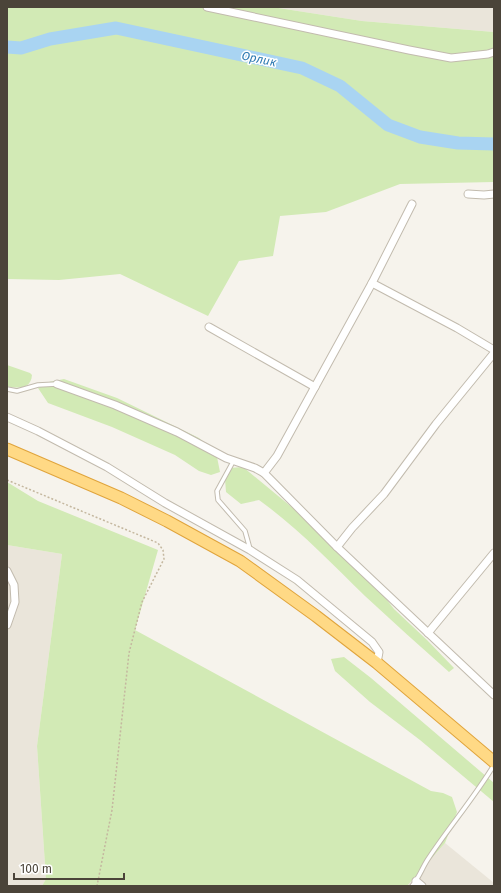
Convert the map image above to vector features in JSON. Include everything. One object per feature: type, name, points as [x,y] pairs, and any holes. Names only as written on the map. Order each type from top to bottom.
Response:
[{"type":"highway","points":[[7,449],[121,498],[205,541],[240,561],[377,663],[493,761]]},
{"type":"street","points":[[206,7],[451,58],[494,52]]},
{"type":"street","points":[[468,194],[494,194]]},
{"type":"street","points":[[264,473],[277,456],[315,387],[372,283],[412,204]]},
{"type":"street","points":[[372,283],[457,328],[494,350]]},
{"type":"street","points":[[209,327],[315,387]]},
{"type":"street","points":[[336,546],[384,494],[441,418],[494,353]]},
{"type":"street","points":[[57,384],[170,429],[226,458],[256,468],[264,473],[336,546],[494,695]]},
{"type":"street","points":[[7,417],[38,430],[107,467],[166,503],[250,550],[297,580],[366,635],[378,649],[379,656],[377,663]]},
{"type":"street","points":[[428,633],[494,553]]},
{"type":"street","points":[[7,571],[14,585],[15,602],[7,625]]},
{"type":"lane","points":[[7,388],[17,391],[38,385],[57,384]]},
{"type":"lane","points":[[234,460],[217,491],[218,500],[245,531],[250,550]]},
{"type":"lane","points":[[417,884],[427,860],[483,782],[493,761]]},
{"type":"path","points":[[7,480],[158,543],[163,550],[164,559],[142,602],[129,653],[112,810],[97,886]]},
{"type":"shaded area","points":[[272,7],[494,7],[494,32],[362,21]]},
{"type":"shaded area","points":[[7,545],[62,554],[37,746],[46,879],[42,886],[7,886]]},
{"type":"shaded area","points":[[445,843],[494,883],[494,886],[407,886]]},
{"type":"green space","points":[[7,7],[272,7],[362,21],[494,32],[494,182],[400,184],[326,212],[280,216],[273,256],[239,261],[208,316],[120,274],[59,280],[7,279]]},
{"type":"green space","points":[[7,365],[30,373],[32,375],[29,383],[19,388],[7,386]]},
{"type":"green space","points":[[64,379],[117,398],[199,438],[217,457],[220,472],[211,475],[199,471],[175,455],[112,427],[48,403],[38,388],[49,382]]},
{"type":"green space","points":[[243,467],[311,523],[369,577],[394,609],[454,668],[449,672],[365,596],[301,534],[259,500],[241,504],[226,492],[225,479],[229,468]]},
{"type":"green space","points":[[7,482],[38,501],[158,550],[135,630],[431,791],[443,793],[452,797],[457,812],[445,843],[407,886],[42,886],[46,879],[37,746],[62,554],[7,545]]},
{"type":"green space","points":[[344,657],[371,678],[494,783],[494,802],[420,740],[370,702],[335,671],[331,659]]},
{"type":"waterway","name":"Орлик","points":[[7,47],[21,48],[50,39],[116,28],[302,68],[340,86],[388,125],[420,137],[458,143],[494,144]]}]
